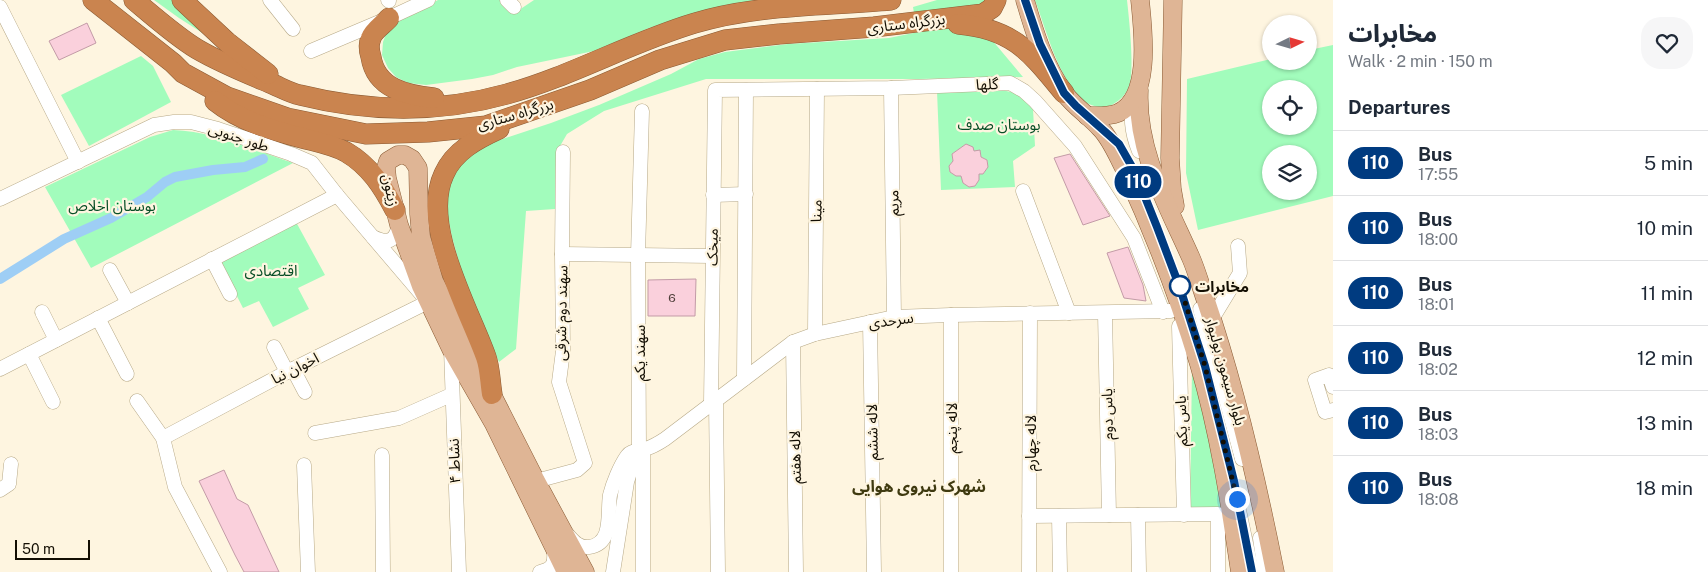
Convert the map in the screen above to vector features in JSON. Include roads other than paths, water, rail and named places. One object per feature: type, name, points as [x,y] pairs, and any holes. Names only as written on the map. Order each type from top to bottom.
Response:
[{"type":"highway","name":"بزرگراه ستاری","points":[[93,0],[183,73],[227,97],[287,118],[366,134],[428,132],[486,126],[590,90],[660,60],[725,40],[914,23],[983,14],[992,8],[996,0]]},
{"type":"highway","name":"بزرگراه ستاری","points":[[134,0],[196,48],[237,69],[298,95],[366,107],[404,109],[481,100],[531,86],[651,37],[697,22],[741,12],[778,7],[891,0]]},
{"type":"highway","points":[[182,0],[247,59],[298,95]]},
{"type":"highway","points":[[389,6],[371,36],[369,48],[371,62],[380,78],[388,87],[406,94],[432,98],[481,100]]},
{"type":"highway","points":[[914,23],[972,25],[993,30],[1010,38],[1034,57],[1064,93]]},
{"type":"highway","points":[[183,73],[223,107],[247,121],[331,145],[346,152],[360,162],[383,186],[397,218]]},
{"type":"highway","points":[[492,394],[486,358],[456,286],[445,252],[438,207],[439,191],[443,175],[450,162],[462,150],[480,138],[548,105]]},
{"type":"main road","name":"بلوار سیمون بولیوار","points":[[1025,0],[1040,44],[1064,93],[1101,129],[1125,171],[1165,264],[1180,318],[1200,366],[1233,523],[1240,572]]},
{"type":"main road","points":[[1140,0],[1143,37]]},
{"type":"main road","points":[[1143,37],[1147,0]]},
{"type":"main road","points":[[1173,0],[1170,174],[1177,213],[1191,259]]},
{"type":"main road","name":"بلوار سیمون بولیوار","points":[[1143,37],[1138,90],[1141,133],[1147,156],[1191,259],[1212,319],[1241,421],[1275,572]]},
{"type":"main road","points":[[1087,116],[1102,117],[1120,112],[1131,103],[1138,90]]},
{"type":"main road","name":"زیتون","points":[[566,572],[554,551],[494,424],[451,349],[428,302],[397,218],[386,168],[392,158],[398,155],[406,155],[412,159],[418,168],[421,237],[434,280],[536,482],[585,572]]},
{"type":"street","points":[[270,0],[293,29]]},
{"type":"street","points":[[311,51],[389,6],[428,0]]},
{"type":"street","points":[[0,7],[78,162]]},
{"type":"street","name":"گلها","points":[[715,90],[891,88],[1010,83],[1024,91],[1035,101],[1075,146],[1122,218],[1137,245],[1163,312]]},
{"type":"street","name":"مریم","points":[[891,88],[894,317]]},
{"type":"street","name":"مینا","points":[[815,334],[817,89]]},
{"type":"street","name":"میخک","points":[[715,90],[712,256],[718,572]]},
{"type":"street","points":[[744,379],[746,90]]},
{"type":"street","points":[[1138,90],[1131,115],[1132,129],[1137,148],[1192,281],[1220,375],[1246,473],[1265,572]]},
{"type":"street","name":"سهند يكم","points":[[642,111],[638,255],[643,572]]},
{"type":"street","name":"طور جنوبی","points":[[0,199],[154,125],[191,122],[218,129],[306,159],[312,163],[428,302]]},
{"type":"street","points":[[1101,129],[1111,135],[1119,144],[1135,172],[1180,288],[1205,366],[1222,431],[1252,572]]},
{"type":"street","points":[[563,152],[562,254],[712,256]]},
{"type":"street","points":[[1023,191],[1069,313]]},
{"type":"street","points":[[712,195],[746,194]]},
{"type":"street","points":[[0,369],[337,195]]},
{"type":"street","points":[[373,237],[388,241],[393,239],[397,234],[397,218]]},
{"type":"street","points":[[1212,319],[1240,273],[1238,246]]},
{"type":"street","name":"سهند دوم شرقی","points":[[536,482],[577,470],[585,463],[559,382],[563,351],[562,254]]},
{"type":"street","points":[[212,259],[230,294]]},
{"type":"street","points":[[110,270],[128,303]]},
{"type":"street","name":"اخوان نیا","points":[[164,438],[290,371],[428,302]]},
{"type":"street","points":[[42,312],[56,340]]},
{"type":"street","name":"سرحدی","points":[[562,528],[580,546],[587,548],[600,543],[607,531],[610,494],[620,468],[628,454],[665,439],[793,342],[815,334],[894,317],[1163,312],[1180,318]]},
{"type":"street","name":"لاله چهارم","points":[[1029,572],[1030,313]]},
{"type":"street","name":"یاس دوم","points":[[1105,313],[1108,515]]},
{"type":"street","name":"لاله پنجم","points":[[951,315],[951,572]]},
{"type":"street","points":[[98,318],[127,374]]},
{"type":"street","name":"یاس یکم","points":[[1180,318],[1184,516]]},
{"type":"street","name":"لاله ششم","points":[[870,322],[874,572]]},
{"type":"street","name":"لاله هفتم","points":[[793,342],[796,572]]},
{"type":"street","points":[[274,347],[305,392]]},
{"type":"street","name":"نشاط ۴","points":[[451,349],[458,572]]},
{"type":"street","points":[[29,354],[53,402]]},
{"type":"street","points":[[1333,387],[1329,375],[1315,380],[1325,412],[1333,410]]},
{"type":"street","points":[[315,432],[400,418],[451,395]]},
{"type":"street","points":[[137,401],[164,438],[175,487],[220,572]]},
{"type":"street","points":[[613,572],[628,482],[631,469],[641,450]]},
{"type":"street","points":[[382,455],[383,572]]},
{"type":"street","points":[[0,490],[9,484],[11,464]]},
{"type":"street","points":[[304,465],[308,572]]},
{"type":"street","points":[[1029,516],[1184,516],[1218,514],[1218,572]]},
{"type":"street","points":[[1138,515],[1139,572]]},
{"type":"street","points":[[1059,516],[1060,572]]},
{"type":"street","points":[[540,572],[550,569],[555,562],[554,551]]},
{"type":"waterway","points":[[0,279],[64,239],[111,218],[147,197],[165,182],[175,177],[213,170],[245,167],[263,159]]},
{"type":"place","name":"مخابرات","points":[[1180,286]]},
{"type":"district","name":"شهرک نیروی هوایی","points":[[919,486]]},
{"type":"park label","name":"بوستان صدف","points":[[999,124]]},
{"type":"park label","name":"بوستان اخلاص","points":[[112,205]]},
{"type":"park label","name":"اقتصادی","points":[[271,270]]}]
